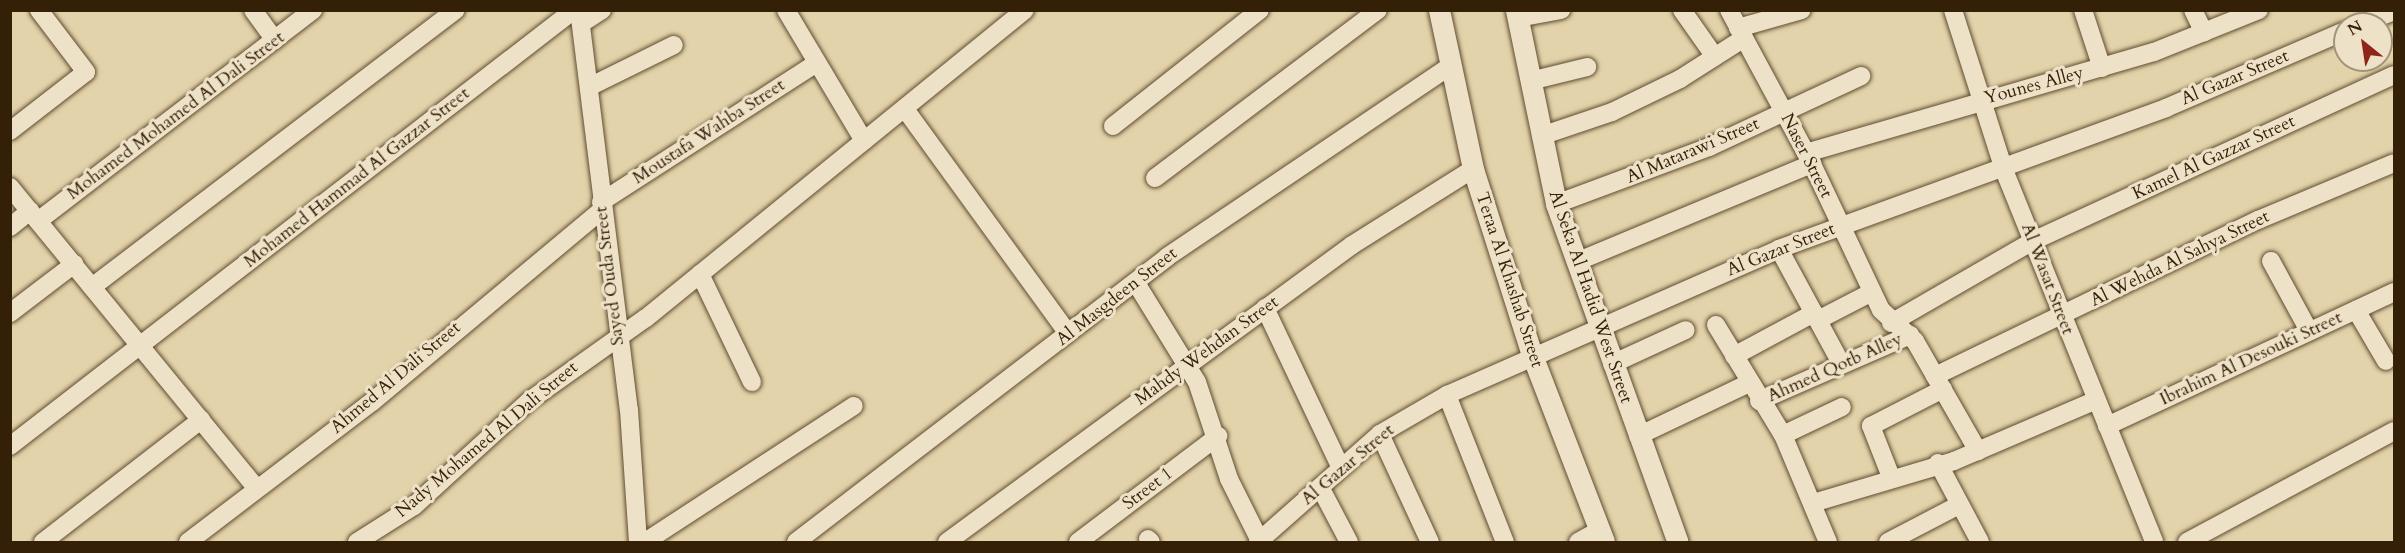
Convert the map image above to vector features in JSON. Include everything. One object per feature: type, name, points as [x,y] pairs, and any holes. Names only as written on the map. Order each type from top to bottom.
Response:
[{"type":"street","points":[[10,131],[86,72],[39,10]]},
{"type":"street","points":[[253,10],[275,40]]},
{"type":"street","name":"Mohamed Mohamed Al Dali Street","points":[[10,227],[34,216],[313,10]]},
{"type":"street","points":[[92,287],[456,10]]},
{"type":"street","name":"Mohamed Hammad Al Gazzar Street","points":[[10,446],[579,15],[602,10]]},
{"type":"street","points":[[786,10],[864,141]]},
{"type":"street","name":"Nady Mohamed Al Dali Street","points":[[357,543],[414,506],[529,400],[700,274],[1025,10]]},
{"type":"street","points":[[1113,126],[1260,10]]},
{"type":"street","points":[[1155,178],[1378,10]]},
{"type":"street","name":"Teraa Al Khashab Street","points":[[1439,10],[1449,67],[1473,169],[1532,355],[1602,536]]},
{"type":"street","points":[[1517,14],[1561,10]]},
{"type":"street","points":[[1682,10],[1714,57]]},
{"type":"street","name":"Naser Street","points":[[1730,10],[1809,158],[1872,292],[1891,323],[1910,335],[1978,451]]},
{"type":"street","points":[[1541,136],[1612,112],[1714,57],[1741,33],[1802,10]]},
{"type":"street","name":"Al Wasat Street","points":[[1953,10],[2004,170],[2061,318],[2154,543]]},
{"type":"street","points":[[2083,10],[2102,68]]},
{"type":"street","points":[[2193,10],[2204,33]]},
{"type":"street","name":"Younes Alley","points":[[1576,262],[1809,158],[1981,100],[2102,68],[2204,33],[2259,10]]},
{"type":"street","name":"Al Seka Al Hadid West Street","points":[[1517,14],[1556,204],[1678,543]]},
{"type":"street","name":"Sayed Ouda Street","points":[[579,15],[593,85],[601,206],[616,335],[629,410],[638,543]]},
{"type":"street","name":"Al Gazar Street","points":[[1259,542],[1380,434],[1447,394],[1598,325],[1779,249],[2004,170],[2333,36]]},
{"type":"street","points":[[593,85],[674,45]]},
{"type":"street","name":"Moustafa Wahba Street","points":[[601,206],[817,63]]},
{"type":"street","name":"Al Masgdeen Street","points":[[796,543],[1179,248],[1449,67]]},
{"type":"street","points":[[1530,81],[1587,67]]},
{"type":"street","name":"Kamel Al Gazzar Street","points":[[1891,323],[2033,241],[2394,75]]},
{"type":"street","name":"Al Matarawi Street","points":[[1556,204],[1709,147],[1861,76]]},
{"type":"street","points":[[905,109],[1068,333]]},
{"type":"street","name":"Al Wehda Al Sahya Street","points":[[1891,477],[1871,426],[1939,382],[2061,318],[2258,220],[2394,163]]},
{"type":"street","name":"Mahdy Wehdan Street","points":[[947,543],[1352,245],[1473,169]]},
{"type":"street","points":[[10,187],[256,488]]},
{"type":"street","name":"Ahmed Al Dali Street","points":[[188,543],[256,488],[372,402],[601,206]]},
{"type":"street","points":[[1779,249],[1841,363]]},
{"type":"street","points":[[2271,261],[2309,332]]},
{"type":"street","points":[[10,313],[74,264]]},
{"type":"street","points":[[700,274],[752,381]]},
{"type":"street","points":[[1136,283],[1188,364],[1218,436],[1229,479],[1259,542]]},
{"type":"street","points":[[1734,356],[1872,292]]},
{"type":"street","name":"Ibrahim Al Desouki Street","points":[[2107,426],[2394,292]]},
{"type":"street","points":[[1265,308],[1341,468]]},
{"type":"street","points":[[2356,310],[2386,361]]},
{"type":"street","points":[[1716,325],[1759,401],[1783,435],[1828,543]]},
{"type":"street","points":[[1612,364],[1686,330]]},
{"type":"street","name":"Ahmed Qotb Alley","points":[[1759,401],[1841,363],[1910,335]]},
{"type":"street","points":[[1638,436],[1749,383]]},
{"type":"street","points":[[1447,394],[1505,543]]},
{"type":"street","points":[[1813,503],[1978,451],[2096,400]]},
{"type":"street","points":[[645,543],[854,406]]},
{"type":"street","points":[[1783,435],[1842,407]]},
{"type":"street","points":[[44,543],[201,420]]},
{"type":"street","points":[[2187,543],[2394,431]]},
{"type":"street","points":[[1380,434],[1430,543]]},
{"type":"street","name":"Street 1","points":[[1078,543],[1218,436]]},
{"type":"street","points":[[1938,463],[1980,543]]},
{"type":"street","points":[[1320,487],[1349,543]]},
{"type":"street","points":[[1888,543],[1959,505]]},
{"type":"street","points":[[1578,543],[1602,536]]}]
